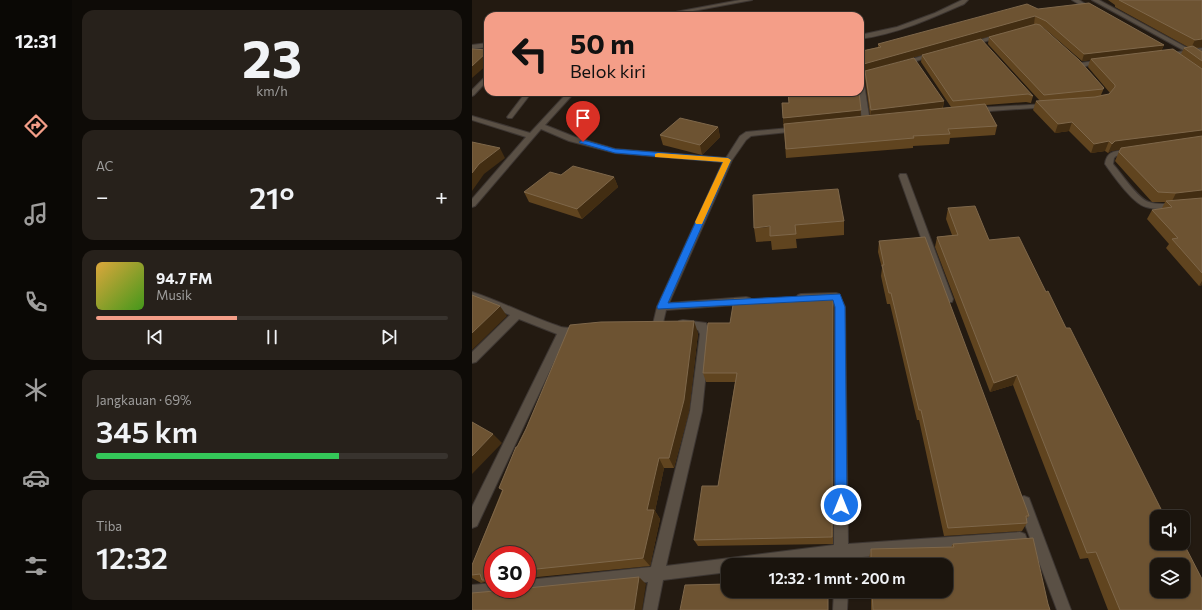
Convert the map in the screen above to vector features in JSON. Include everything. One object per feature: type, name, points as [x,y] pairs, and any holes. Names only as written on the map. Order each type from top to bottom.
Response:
[{"type":"street","points":[[676,12],[704,6],[749,0]]},
{"type":"street","points":[[864,37],[876,36],[896,30],[935,15],[962,3],[964,0]]},
{"type":"street","points":[[1075,0],[1095,12]]},
{"type":"street","points":[[1095,0],[1190,51],[1202,59]]},
{"type":"street","points":[[966,45],[982,44],[1010,33]]},
{"type":"street","points":[[472,47],[484,45]]},
{"type":"street","points":[[1164,50],[1177,59]]},
{"type":"street","points":[[1156,56],[1202,50]]},
{"type":"street","points":[[895,66],[944,52]]},
{"type":"street","points":[[915,60],[919,66]]},
{"type":"street","points":[[1085,70],[1077,62],[1110,61]]},
{"type":"street","points":[[864,75],[881,70]]},
{"type":"street","points":[[472,94],[484,80]]},
{"type":"street","points":[[510,117],[526,96]]},
{"type":"street","points":[[472,204],[568,96]]},
{"type":"street","points":[[858,123],[869,122],[864,96]]},
{"type":"street","points":[[964,111],[1038,104],[1055,105]]},
{"type":"street","points":[[472,118],[531,136]]},
{"type":"street","points":[[540,126],[572,139],[615,151],[728,160]]},
{"type":"street","points":[[650,610],[657,574],[696,411],[705,334],[702,326],[693,324],[654,324],[728,160],[743,138],[749,134],[803,129]]},
{"type":"street","points":[[1136,151],[1114,154],[1110,157],[1109,164],[1139,200],[1151,206],[1202,202]]},
{"type":"street","points":[[903,176],[952,309]]},
{"type":"street","points":[[472,296],[563,332],[594,329]]},
{"type":"street","points":[[793,298],[836,297],[840,307],[841,558]]},
{"type":"street","points":[[662,307],[754,301]]},
{"type":"street","points":[[472,358],[518,313]]},
{"type":"street","points":[[472,521],[563,332]]},
{"type":"street","points":[[1020,494],[1064,610]]},
{"type":"street","points":[[781,558],[841,550],[1037,538]]},
{"type":"street","points":[[536,586],[721,566]]},
{"type":"street","points":[[472,592],[484,591]]},
{"type":"street","points":[[840,610],[841,598]]},
{"type":"building","points":[[1119,0],[1202,0],[1202,39],[1195,40]]},
{"type":"building","points":[[1089,3],[1164,45],[1084,54],[1046,21],[1035,16],[864,64],[864,51],[881,47],[878,44],[1027,4],[1038,9]]},
{"type":"building","points":[[1036,24],[1040,25],[1079,60],[1104,88],[1044,95],[989,37]]},
{"type":"building","points":[[981,39],[1033,96],[1028,94],[953,101],[922,55]]},
{"type":"building","points":[[1193,46],[1202,52],[1202,61],[1184,48]]},
{"type":"building","points":[[472,49],[484,50],[484,55],[472,66]]},
{"type":"building","points":[[1173,49],[1202,69],[1202,130],[1115,141],[1112,144],[1109,141],[1094,144],[1072,122],[1058,124],[1036,101],[1095,97],[1109,94],[1115,85],[1091,59]]},
{"type":"building","points":[[914,58],[944,101],[871,110],[865,71]]},
{"type":"building","points":[[788,96],[859,96],[861,110],[783,118],[782,103],[789,103]]},
{"type":"building","points":[[985,104],[997,126],[948,129],[950,134],[913,136],[914,138],[786,149],[784,124]]},
{"type":"building","points":[[680,118],[718,127],[700,145],[660,135]]},
{"type":"building","points":[[1202,136],[1202,190],[1176,193],[1158,192],[1119,152],[1121,148]]},
{"type":"building","points":[[472,142],[500,148],[479,164],[472,173]]},
{"type":"building","points":[[573,166],[614,177],[577,209],[524,192],[550,172],[561,175]]},
{"type":"building","points":[[838,189],[844,221],[795,225],[796,234],[770,236],[770,226],[754,228],[753,195]]},
{"type":"building","points":[[1202,198],[1202,273],[1172,239],[1178,238],[1152,210],[1172,207],[1166,201]]},
{"type":"building","points":[[975,206],[989,240],[1019,237],[1046,292],[1048,291],[1066,328],[1070,328],[1161,510],[1150,510],[1150,550],[1187,550],[1202,579],[1202,610],[1120,610],[1096,552],[1087,553],[1017,375],[994,383],[937,237],[958,235],[948,208]]},
{"type":"building","points":[[925,237],[1027,510],[1029,516],[1026,516],[1027,523],[948,528],[921,410],[919,410],[891,293],[889,293],[882,265],[884,265],[879,241]]},
{"type":"building","points":[[472,295],[500,306],[472,333]]},
{"type":"building","points":[[833,297],[832,537],[694,540],[702,486],[718,486],[737,373],[703,373],[708,323],[730,323],[734,299]]},
{"type":"building","points":[[694,321],[684,400],[669,458],[659,458],[647,510],[654,510],[643,558],[536,569],[536,546],[484,546],[484,580],[482,580],[480,574],[472,575],[472,565],[503,490],[499,488],[570,325],[601,322]]},
{"type":"building","points":[[472,422],[493,434],[472,456]]},
{"type":"building","points":[[1033,538],[1050,610],[873,610],[872,598],[953,598],[953,558],[871,558],[871,549],[954,547],[953,544]]},
{"type":"building","points":[[639,577],[634,610],[472,610],[472,593],[484,592],[484,598],[536,598],[536,587]]},
{"type":"building","points":[[721,584],[721,598],[828,598],[828,610],[680,610],[685,585]]},
{"type":"slow traffic","points":[[658,155],[728,160],[699,222]]},
{"type":"route","points":[[583,142],[615,151],[671,157],[728,160],[662,307],[832,296],[836,297],[840,307],[841,505]]}]
